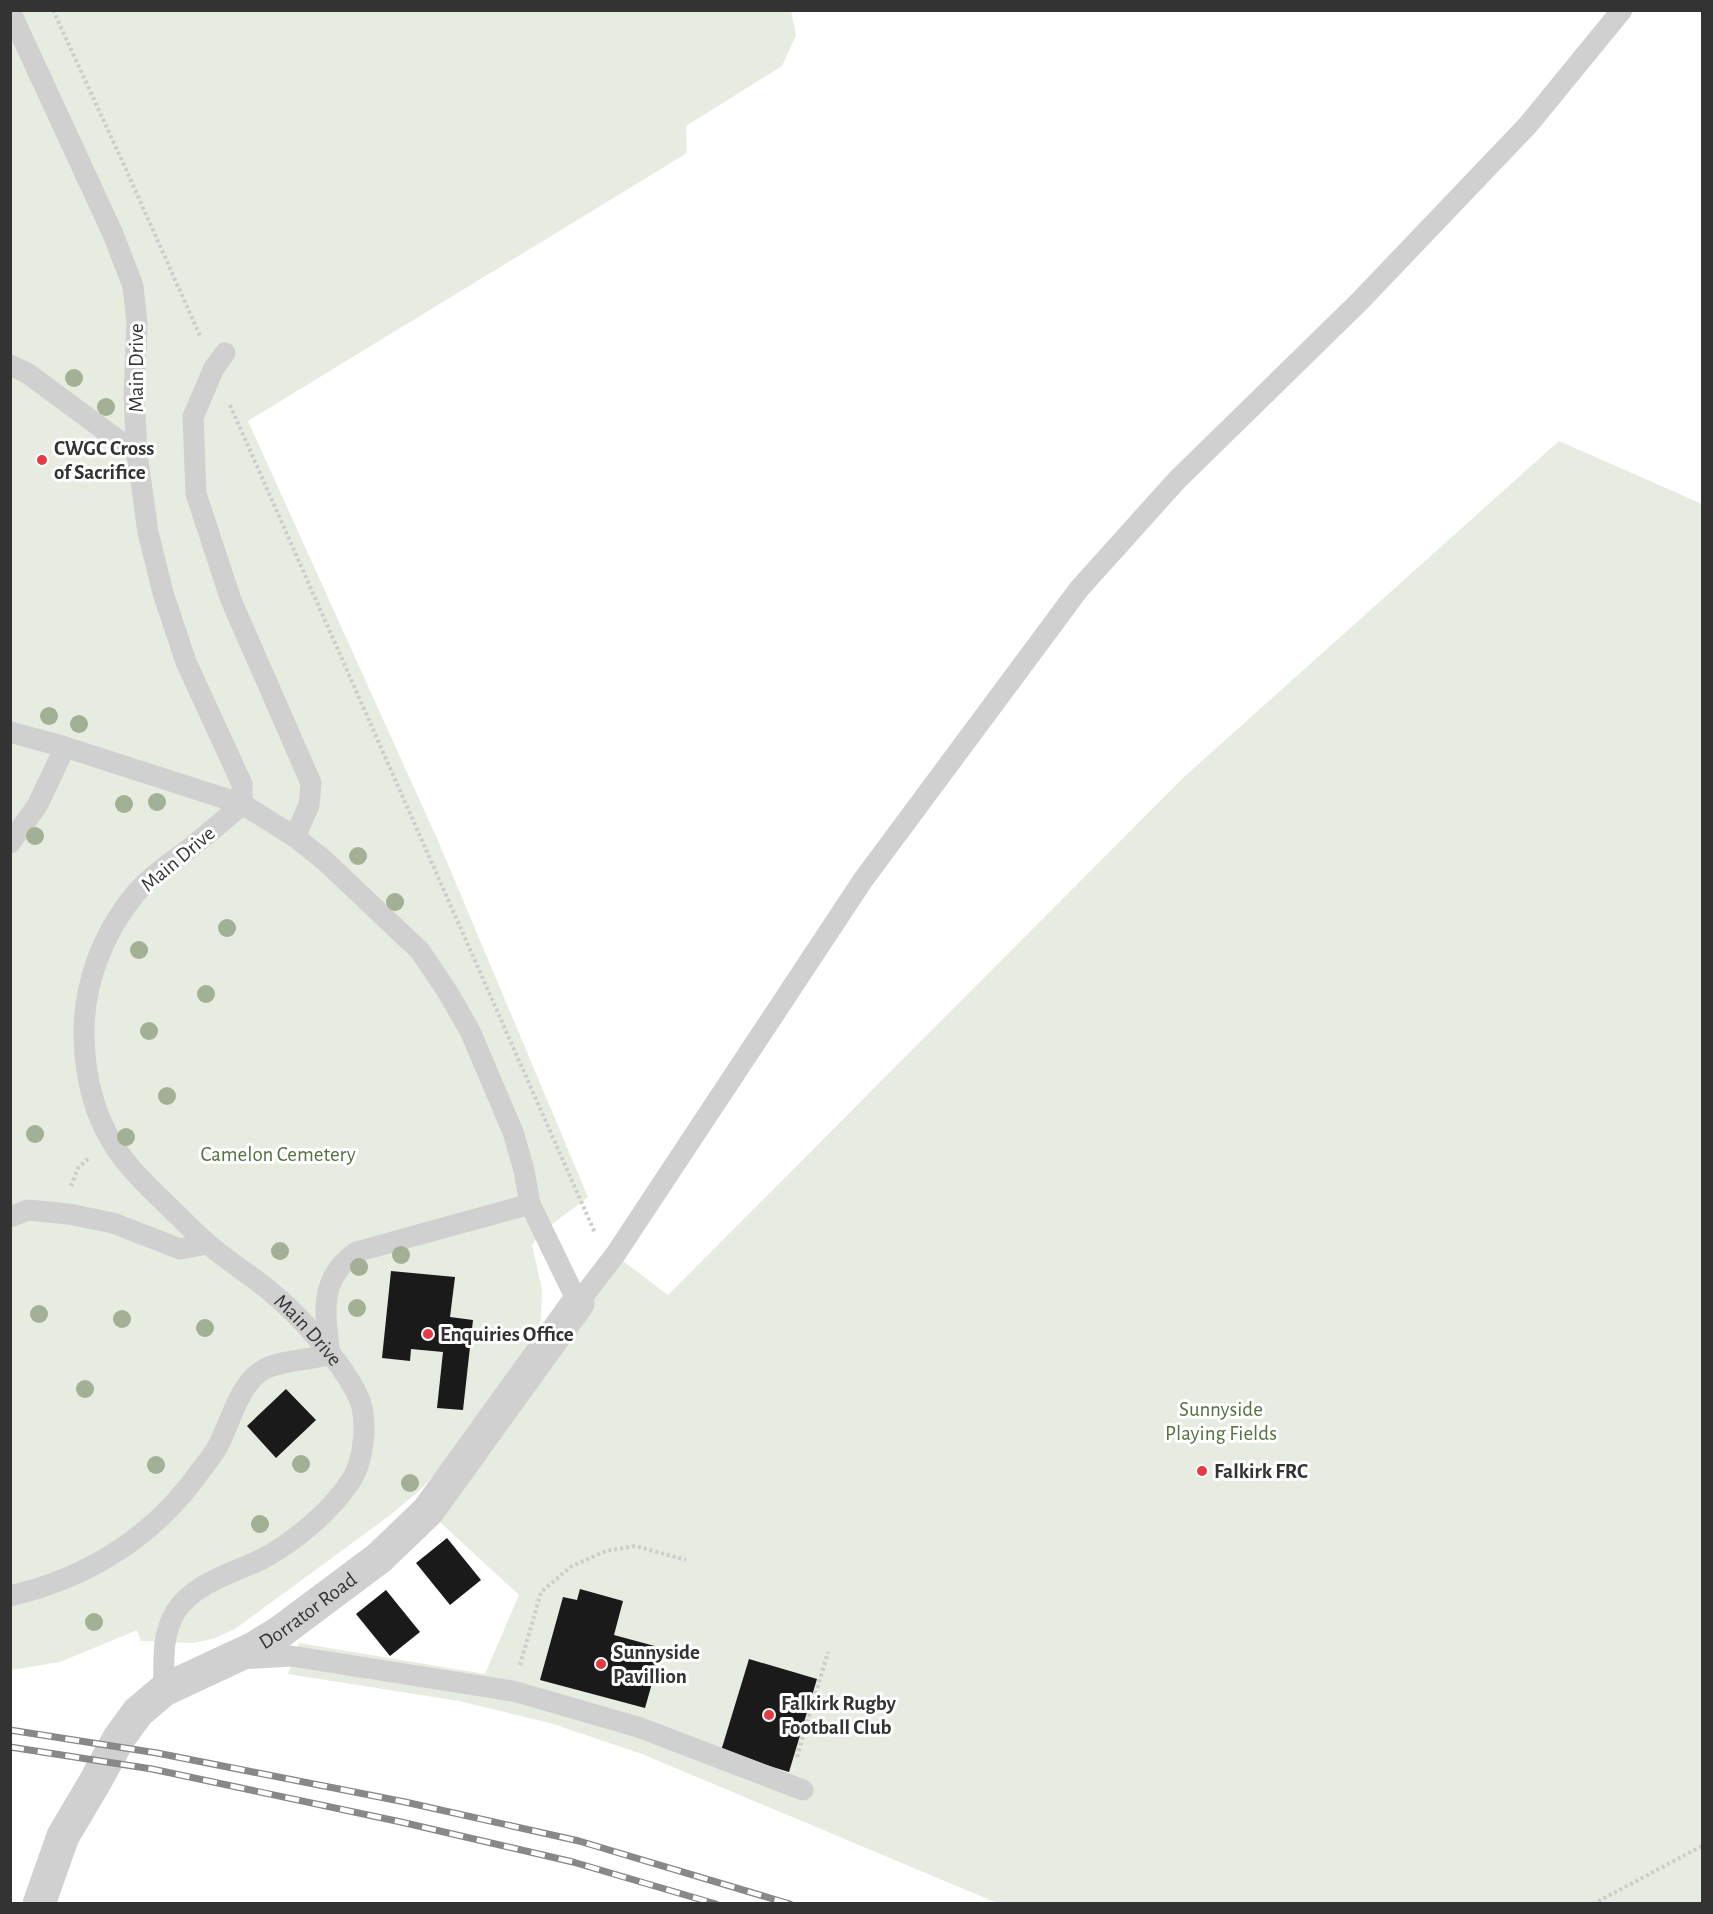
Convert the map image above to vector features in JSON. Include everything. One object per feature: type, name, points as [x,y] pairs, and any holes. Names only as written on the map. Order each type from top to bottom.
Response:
[{"type":"street","name":"Dorrator Road","points":[[39,1904],[63,1836],[119,1738],[138,1712],[164,1690],[252,1649],[280,1632],[380,1558],[428,1511],[578,1302]]},
{"type":"lane","points":[[10,732],[65,747],[242,804],[295,837],[324,860],[420,951],[470,1030],[513,1131],[524,1170],[530,1204],[578,1302],[608,1264],[863,880],[1079,589],[1177,480],[1359,302],[1528,125],[1622,10]]},
{"type":"lane","name":"Main Drive","points":[[10,11],[113,234],[133,286],[137,322],[134,396],[138,454],[148,531],[163,593],[186,662],[242,784],[242,804],[213,830],[154,875],[136,893],[114,925],[99,955],[84,1006],[84,1059],[88,1082],[104,1128],[131,1169],[207,1244],[271,1292],[304,1322],[350,1381],[362,1405],[364,1430],[362,1454],[351,1481],[320,1517],[264,1558],[215,1580],[190,1596],[176,1611],[164,1642],[164,1690]]},
{"type":"lane","points":[[219,361],[193,417],[196,494],[231,600],[311,783],[309,805],[295,837]]},
{"type":"lane","points":[[10,365],[27,373],[138,454]]},
{"type":"lane","points":[[10,843],[37,806],[65,747]]},
{"type":"lane","points":[[10,1596],[37,1590],[78,1574],[138,1538],[169,1510],[195,1479],[219,1445],[232,1412],[248,1384],[263,1370],[284,1363],[330,1355],[325,1314],[327,1296],[330,1282],[344,1261],[356,1252],[530,1204]]},
{"type":"lane","points":[[16,1211],[69,1214],[113,1223],[180,1249],[207,1244]]},
{"type":"lane","points":[[228,1660],[291,1656],[513,1691],[638,1727],[796,1788]]},
{"type":"path","points":[[53,10],[124,165],[219,361],[608,1264]]},
{"type":"path","points":[[69,1214],[69,1196],[78,1168],[88,1158],[114,1146]]},
{"type":"path","points":[[513,1691],[541,1592],[572,1566],[606,1551],[635,1546],[686,1560]]},
{"type":"path","points":[[796,1788],[828,1652]]},
{"type":"path","points":[[1593,1904],[1702,1846]]},
{"type":"green space","name":"Camelon Cemetery","points":[[11,11],[791,11],[796,35],[782,66],[686,126],[687,153],[248,421],[439,843],[588,1197],[543,1231],[532,1245],[542,1290],[541,1319],[533,1347],[469,1437],[420,1490],[389,1516],[235,1629],[212,1639],[193,1643],[141,1641],[137,1630],[60,1662],[11,1670]]},
{"type":"green space","name":"Sunnyside Playing Fields","points":[[1559,441],[1702,504],[1702,1903],[997,1903],[642,1754],[550,1723],[459,1701],[288,1674],[299,1643],[485,1674],[519,1595],[428,1511],[615,1255],[668,1295],[1184,777]]},
{"type":"building","name":"Enquiries Office","points":[[391,1271],[455,1277],[450,1317],[473,1320],[463,1410],[437,1408],[443,1352],[411,1349],[410,1361],[382,1358]]},
{"type":"building","points":[[286,1389],[316,1420],[276,1458],[247,1426]]},
{"type":"building","points":[[447,1538],[481,1580],[450,1605],[416,1563]]},
{"type":"building","name":"Sunnyside Pavillion","points":[[580,1589],[623,1601],[614,1635],[662,1648],[645,1708],[540,1680],[563,1597],[577,1600]]},
{"type":"building","points":[[386,1590],[420,1632],[390,1656],[356,1614]]},
{"type":"building","name":"Falkirk Rugby Football Club","points":[[749,1659],[817,1679],[789,1772],[721,1751]]},
{"type":"railway","points":[[10,1730],[157,1753],[405,1802],[579,1841],[790,1904]]},
{"type":"railway","points":[[10,1747],[152,1769],[401,1822],[573,1862],[716,1904]]},
{"type":"place","name":"CWGC Cross of Sacrifice","points":[[42,460]]},
{"type":"place","name":"Enquiries Office","points":[[428,1334]]},
{"type":"place","name":"Falkirk FRC","points":[[1202,1471]]},
{"type":"place","name":"Sunnyside Pavillion","points":[[601,1664]]},
{"type":"place","name":"Falkirk Rugby Football Club","points":[[769,1715]]}]
